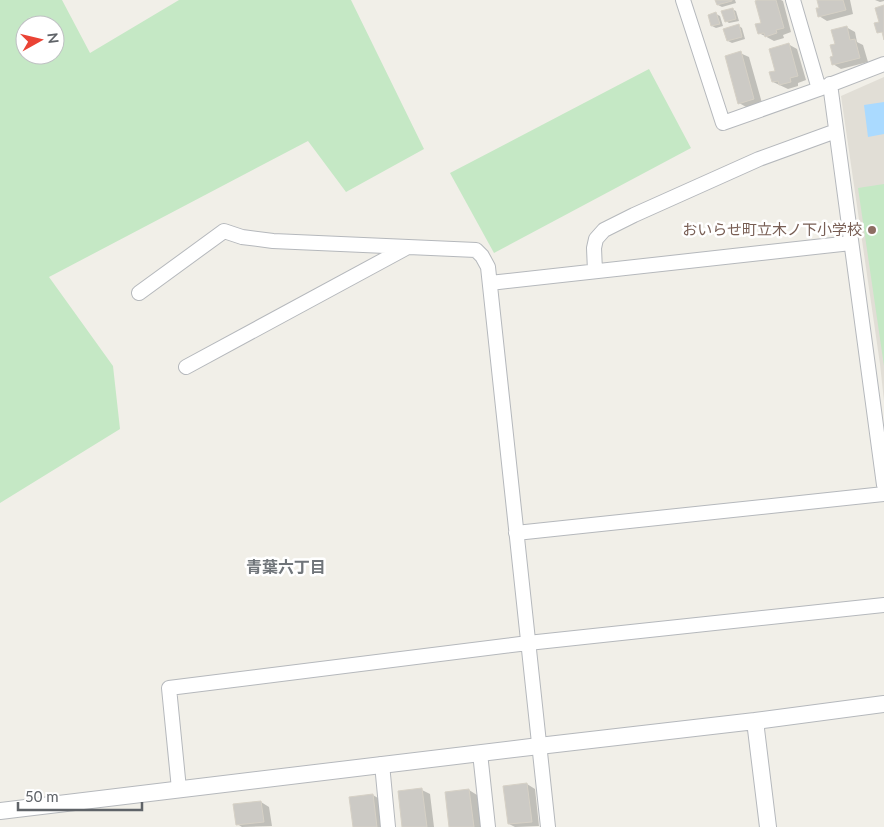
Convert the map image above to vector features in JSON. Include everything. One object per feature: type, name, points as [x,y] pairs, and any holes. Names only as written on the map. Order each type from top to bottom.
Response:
[{"type":"street","points":[[682,0],[723,124],[884,64]]},
{"type":"street","points":[[793,0],[824,86],[836,131],[884,485]]},
{"type":"street","points":[[595,271],[594,248],[596,240],[604,230],[759,158],[836,131]]},
{"type":"street","points":[[139,293],[224,231],[242,237],[273,242],[476,250],[482,256],[488,267],[490,283],[548,827]]},
{"type":"street","points":[[490,283],[851,243]]},
{"type":"street","points":[[186,368],[407,247]]},
{"type":"street","points":[[516,533],[884,494]]},
{"type":"street","points":[[179,789],[169,688],[528,643],[884,605]]},
{"type":"street","points":[[0,811],[884,704]]},
{"type":"street","points":[[755,721],[768,827]]},
{"type":"street","points":[[480,753],[488,827]]},
{"type":"street","points":[[382,764],[388,827]]},
{"type":"shaded area","name":"おいらせ町立木ノ下小学校","points":[[884,77],[884,401],[841,96]]},
{"type":"green space","points":[[0,0],[62,0],[90,53],[179,0],[351,0],[424,149],[346,192],[308,141],[49,277],[113,366],[120,429],[0,503]]},
{"type":"green space","points":[[649,69],[691,148],[494,253],[450,173]]},
{"type":"green space","points":[[884,184],[884,366],[858,188]]},
{"type":"water","points":[[884,102],[884,134],[868,137],[864,105]]},
{"type":"building","points":[[715,0],[732,0],[732,1],[717,5]]},
{"type":"building","points":[[776,0],[784,28],[776,30],[777,33],[765,37],[764,33],[758,34],[755,24],[761,23],[755,1]]},
{"type":"building","points":[[817,0],[843,0],[846,10],[818,17],[816,8],[819,8]]},
{"type":"building","points":[[884,5],[884,40],[882,32],[877,33],[874,23],[879,22],[875,8]]},
{"type":"building","points":[[733,8],[736,19],[725,22],[721,11]]},
{"type":"building","points":[[716,12],[720,24],[711,26],[708,15]]},
{"type":"building","points":[[739,24],[742,37],[727,41],[723,29]]},
{"type":"building","points":[[847,26],[850,40],[855,39],[860,58],[832,65],[830,57],[833,56],[830,45],[835,44],[831,30]]},
{"type":"building","points":[[789,43],[798,76],[790,78],[791,82],[779,85],[778,81],[772,82],[769,72],[775,71],[769,49]]},
{"type":"building","points":[[741,51],[754,99],[738,104],[725,56]]},
{"type":"building","points":[[527,783],[532,822],[508,824],[503,786]]},
{"type":"building","points":[[422,788],[427,827],[402,827],[398,791]]},
{"type":"building","points":[[469,789],[474,827],[449,827],[445,792]]},
{"type":"building","points":[[373,794],[377,827],[353,827],[349,797]]},
{"type":"building","points":[[261,801],[264,822],[236,825],[233,804]]},
{"type":"place","name":"おいらせ町立木ノ下小学校","points":[[872,230]]},
{"type":"district","name":"青葉六丁目","points":[[286,567]]}]
